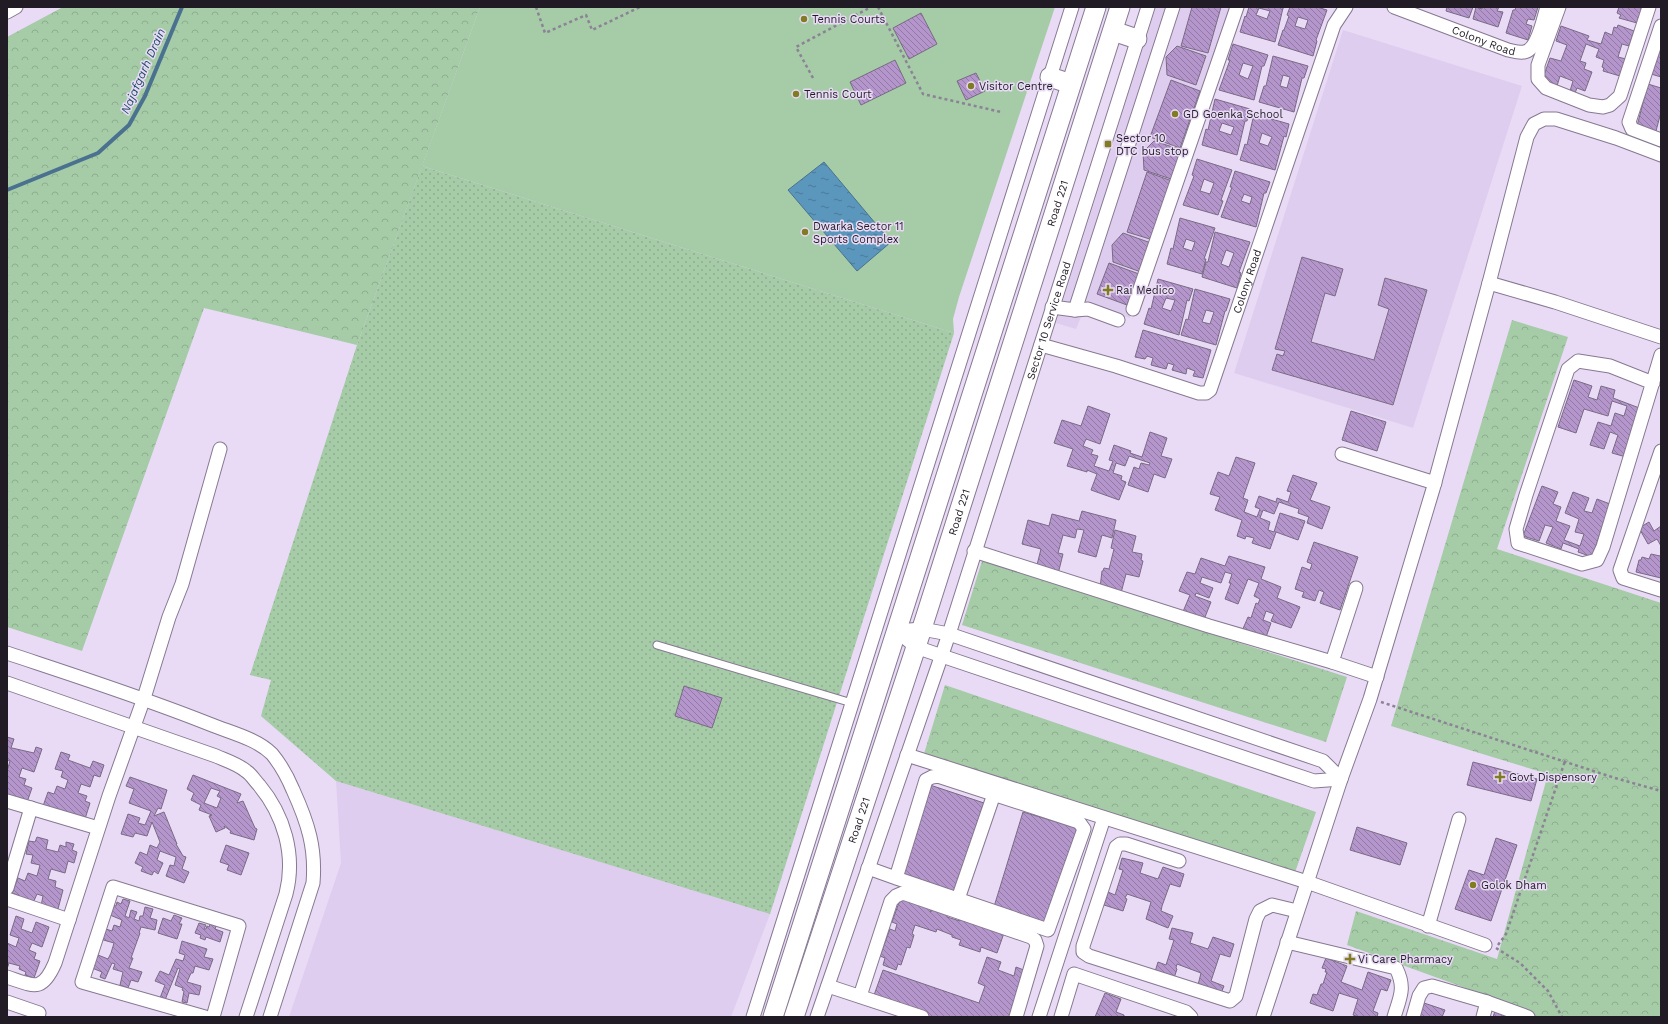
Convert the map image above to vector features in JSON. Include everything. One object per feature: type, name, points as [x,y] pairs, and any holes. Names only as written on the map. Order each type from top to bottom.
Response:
[{"type":"main road","name":"Road 221","points":[[773,1017],[1096,7]]},
{"type":"main road","name":"Road 221","points":[[794,1017],[916,648],[1120,7]]},
{"type":"main road","points":[[1113,31],[1137,39]]},
{"type":"main road","points":[[1050,77],[1071,84]]},
{"type":"street","points":[[7,12],[16,7]]},
{"type":"street","points":[[753,1017],[1072,7]]},
{"type":"street","name":"Sector 10 Service Road","points":[[817,1017],[942,656],[974,551],[1148,7]]},
{"type":"street","points":[[1075,310],[1173,7]]},
{"type":"street","points":[[1134,309],[1237,7]]},
{"type":"street","name":"Colony Road","points":[[1040,345],[1116,366],[1199,393],[1206,393],[1210,390],[1334,25],[1346,7]]},
{"type":"street","name":"Colony Road","points":[[1394,7],[1508,50],[1523,53],[1531,49],[1535,43],[1547,7]]},
{"type":"street","points":[[1559,7],[1538,65],[1538,79],[1546,88],[1589,105],[1604,107],[1610,105],[1620,96],[1649,7]]},
{"type":"street","points":[[1661,26],[1629,122],[1632,129],[1661,140]]},
{"type":"street","points":[[1263,1017],[1341,779],[1377,677],[1434,483],[1489,283],[1527,137],[1534,124],[1544,118],[1556,119],[1661,154]]},
{"type":"street","points":[[1489,283],[1555,302],[1661,337]]},
{"type":"street","points":[[1052,307],[1075,310],[1088,309],[1118,320]]},
{"type":"street","points":[[1653,383],[1610,366],[1578,361],[1568,369],[1518,522],[1516,529],[1518,543],[1582,564],[1597,560],[1603,548],[1653,383],[1661,355]]},
{"type":"street","points":[[7,977],[32,985],[42,983],[49,976],[55,963],[98,828],[182,584],[220,449]]},
{"type":"street","points":[[1661,451],[1620,570],[1623,578],[1661,590]]},
{"type":"street","points":[[1342,454],[1434,483]]},
{"type":"street","points":[[974,551],[1209,626],[1332,662],[1377,677]]},
{"type":"street","points":[[1332,662],[1356,588]]},
{"type":"street","points":[[897,631],[922,629],[949,634],[1323,761],[1341,779]]},
{"type":"street","points":[[897,631],[916,648],[1314,781],[1341,779]]},
{"type":"street","points":[[7,653],[144,698],[254,742],[271,754],[286,774],[305,816],[311,837],[314,864],[313,884],[270,1017]]},
{"type":"street","points":[[8,687],[133,727],[216,756],[246,771],[265,792],[281,820],[289,848],[290,879],[246,1017]]},
{"type":"street","points":[[907,756],[1307,882],[1428,926],[1490,946]]},
{"type":"street","points":[[896,878],[926,780],[932,777],[938,776],[1079,822],[1084,829],[1048,930]]},
{"type":"street","points":[[958,899],[994,794]]},
{"type":"street","points":[[7,801],[98,828]]},
{"type":"street","points":[[7,888],[31,808]]},
{"type":"street","points":[[1039,1017],[1104,818]]},
{"type":"street","points":[[1428,926],[1459,819]]},
{"type":"street","points":[[1179,861],[1126,844],[1120,844],[1116,847],[1083,946],[1084,952],[1089,956],[1230,1001],[1236,996],[1256,919],[1260,911],[1272,905],[1297,911]]},
{"type":"street","points":[[868,868],[1048,930],[1066,934]]},
{"type":"street","points":[[205,1017],[82,982],[113,887],[239,926],[213,1017]]},
{"type":"street","points":[[860,996],[891,901],[896,896],[903,893],[1031,937],[1035,940],[1037,946],[1016,1017]]},
{"type":"street","points":[[7,899],[69,920]]},
{"type":"street","points":[[1287,942],[1396,968],[1403,987],[1394,1017]]},
{"type":"street","points":[[1060,1017],[1074,974],[1186,1012],[1191,1017]]},
{"type":"street","points":[[828,986],[922,1017]]},
{"type":"street","points":[[1412,1017],[1419,996],[1424,988],[1432,986],[1488,1002],[1528,1017]]},
{"type":"street","points":[[7,1002],[39,1013],[38,1017]]},
{"type":"street","points":[[1483,1017],[1488,1002]]},
{"type":"lane","points":[[657,645],[852,703]]},
{"type":"path","points":[[536,7],[545,33],[586,15],[592,30],[640,7]]},
{"type":"path","points":[[813,78],[796,47],[871,7]]},
{"type":"path","points":[[878,7],[923,94],[1001,112]]},
{"type":"path","points":[[1370,699],[1661,791]]},
{"type":"path","points":[[1562,1017],[1548,991],[1520,963],[1490,946],[1506,934],[1565,761]]},
{"type":"shaded area","points":[[1156,7],[1233,7],[1130,318],[1086,305],[1076,329],[1056,323]]},
{"type":"shaded area","name":"GD Goenka School","points":[[1343,30],[1522,86],[1413,428],[1234,373]]},
{"type":"shaded area","points":[[336,781],[770,914],[731,1017],[289,1017],[341,863]]},
{"type":"green space","points":[[63,7],[480,7],[357,345],[204,308],[82,651],[7,627],[7,37]]},
{"type":"green space","name":"Dwarka Sector 11 Sports Complex","points":[[480,7],[1055,7],[959,297],[953,319],[954,333],[422,166]]},
{"type":"green space","points":[[422,166],[954,333],[770,914],[336,781],[261,716],[271,680],[250,675],[357,345]]},
{"type":"green space","points":[[1512,320],[1568,337],[1497,549],[1661,603],[1661,1017],[1535,1017],[1534,1013],[1347,945],[1356,911],[1497,959],[1548,774],[1391,726]]},
{"type":"green space","points":[[982,561],[1347,677],[1326,742],[962,625]]},
{"type":"green space","points":[[945,685],[1316,812],[1292,881],[923,757]]},
{"type":"water","points":[[824,162],[891,242],[857,271],[788,190]]},
{"type":"building","points":[[1192,7],[1221,7],[1208,53],[1181,46]]},
{"type":"building","points":[[1249,7],[1286,7],[1283,8],[1275,42],[1240,32],[1245,16],[1246,17]],"holes":[[[1259,8],[1270,11],[1267,19],[1256,15]]]},
{"type":"building","points":[[1290,7],[1317,7],[1327,10],[1316,40],[1313,56],[1278,45],[1289,16],[1287,15]],"holes":[[[1298,17],[1308,20],[1305,29],[1295,26]]]},
{"type":"building","points":[[1447,7],[1473,7],[1469,18],[1446,11]]},
{"type":"building","points":[[1476,7],[1482,9],[1482,7],[1499,7],[1497,11],[1503,12],[1498,27],[1473,19]]},
{"type":"building","points":[[1516,7],[1538,7],[1534,20],[1528,19],[1526,24],[1532,26],[1528,40],[1506,33],[1513,10],[1515,10]]},
{"type":"building","points":[[1619,7],[1642,7],[1637,23],[1619,18],[1621,15],[1617,13]]},
{"type":"building","points":[[921,13],[937,44],[909,59],[893,28]]},
{"type":"building","points":[[1618,25],[1634,31],[1629,46],[1622,44],[1618,57],[1626,59],[1620,76],[1603,71],[1604,68],[1602,67],[1604,60],[1596,57],[1599,49],[1586,44],[1580,61],[1586,63],[1584,69],[1592,72],[1585,91],[1577,88],[1575,93],[1570,91],[1573,81],[1560,76],[1557,86],[1542,81],[1550,58],[1561,61],[1567,45],[1556,41],[1561,26],[1589,36],[1587,40],[1601,44],[1605,32],[1612,35],[1614,27],[1617,28]]},
{"type":"building","points":[[1233,44],[1268,55],[1264,66],[1262,66],[1254,100],[1219,90],[1230,60],[1228,60]],"holes":[[[1243,63],[1253,66],[1248,79],[1239,75]]]},
{"type":"building","points":[[1177,46],[1206,56],[1196,85],[1167,75],[1166,57]]},
{"type":"building","points":[[1661,46],[1661,77],[1651,74]]},
{"type":"building","points":[[1273,56],[1308,66],[1304,78],[1302,78],[1294,112],[1259,102],[1264,86],[1266,86]],"holes":[[[1283,75],[1290,77],[1287,88],[1280,86]]]},
{"type":"building","points":[[895,60],[906,83],[861,105],[850,82]]},
{"type":"building","name":"Visitor Centre","points":[[976,73],[985,91],[966,100],[957,81]]},
{"type":"building","name":"GD Goenka School","points":[[1171,80],[1200,91],[1180,148],[1150,137]]},
{"type":"building","points":[[1648,84],[1661,88],[1661,112],[1656,131],[1637,126]]},
{"type":"building","points":[[1215,99],[1250,109],[1247,121],[1245,121],[1237,155],[1202,145],[1206,129],[1208,130]],"holes":[[[1222,123],[1234,127],[1231,135],[1219,131]]]},
{"type":"building","points":[[1254,114],[1289,124],[1286,137],[1284,136],[1275,170],[1240,160],[1245,144],[1247,145]],"holes":[[[1262,133],[1272,137],[1268,146],[1259,143]]]},
{"type":"building","points":[[1154,141],[1182,150],[1171,179],[1144,170],[1143,152]]},
{"type":"building","points":[[1197,159],[1232,170],[1221,200],[1223,201],[1218,215],[1183,205],[1194,176],[1192,175]],"holes":[[[1204,179],[1214,183],[1210,194],[1200,191]]]},
{"type":"building","points":[[1235,171],[1270,182],[1266,193],[1264,193],[1256,227],[1221,217],[1232,187],[1230,187]],"holes":[[[1244,194],[1252,197],[1250,204],[1241,201]]]},
{"type":"building","points":[[1147,172],[1172,181],[1153,240],[1127,232]]},
{"type":"building","points":[[1180,218],[1215,228],[1204,259],[1206,259],[1202,274],[1167,264],[1171,248],[1173,249]],"holes":[[[1186,239],[1195,242],[1192,251],[1183,248]]]},
{"type":"building","points":[[1215,232],[1250,242],[1239,272],[1241,273],[1237,288],[1202,277],[1206,262],[1208,262]],"holes":[[[1226,250],[1234,253],[1229,267],[1221,264]]]},
{"type":"building","points":[[1123,233],[1151,243],[1141,272],[1113,262],[1112,245]]},
{"type":"building","points":[[1302,257],[1343,269],[1335,296],[1325,293],[1311,342],[1374,360],[1389,309],[1378,305],[1385,278],[1427,290],[1393,405],[1272,370],[1277,354],[1283,356],[1285,351],[1275,349]]},
{"type":"building","points":[[1109,263],[1139,274],[1127,305],[1097,294]]},
{"type":"building","points":[[1158,279],[1193,289],[1189,301],[1187,300],[1179,335],[1144,324],[1149,308],[1151,309]],"holes":[[[1166,298],[1175,300],[1171,311],[1162,308]]]},
{"type":"building","points":[[1195,289],[1230,299],[1225,311],[1216,345],[1181,335],[1186,319],[1188,320]],"holes":[[[1206,310],[1214,312],[1210,324],[1202,322]]]},
{"type":"building","points":[[1143,330],[1211,350],[1203,378],[1193,376],[1195,371],[1187,368],[1186,374],[1172,370],[1174,365],[1168,363],[1166,369],[1151,365],[1153,358],[1147,356],[1145,359],[1135,357]]},
{"type":"building","points":[[1574,380],[1592,386],[1588,397],[1597,400],[1601,386],[1615,390],[1613,398],[1642,409],[1626,457],[1612,453],[1618,435],[1610,432],[1604,449],[1590,445],[1598,422],[1611,426],[1615,413],[1624,416],[1627,406],[1612,401],[1608,416],[1584,409],[1576,433],[1558,427]]},
{"type":"building","points":[[1088,406],[1110,414],[1100,444],[1086,439],[1083,446],[1093,450],[1091,454],[1098,456],[1094,466],[1109,471],[1113,461],[1109,460],[1114,445],[1142,457],[1150,432],[1167,438],[1161,456],[1172,459],[1165,478],[1154,474],[1148,492],[1128,485],[1134,467],[1139,469],[1141,463],[1149,465],[1150,463],[1129,456],[1125,466],[1116,463],[1113,473],[1122,476],[1121,480],[1126,482],[1119,500],[1091,490],[1097,474],[1087,470],[1087,472],[1067,466],[1073,449],[1054,443],[1062,420],[1081,426]]},
{"type":"building","points":[[1351,411],[1386,422],[1377,451],[1342,440]]},
{"type":"building","points":[[1236,457],[1255,463],[1243,498],[1248,500],[1244,512],[1257,517],[1260,509],[1255,507],[1259,496],[1276,502],[1277,498],[1288,502],[1291,492],[1287,491],[1293,475],[1317,483],[1310,500],[1330,507],[1322,529],[1307,523],[1309,517],[1298,513],[1299,509],[1279,502],[1274,514],[1263,510],[1260,518],[1270,522],[1268,530],[1274,532],[1280,513],[1305,521],[1298,540],[1276,532],[1270,549],[1252,543],[1254,538],[1246,536],[1245,539],[1237,536],[1242,520],[1215,510],[1220,497],[1210,494],[1218,472],[1229,476]]},
{"type":"building","points":[[1542,486],[1558,492],[1553,504],[1561,507],[1556,521],[1570,526],[1564,540],[1580,546],[1584,534],[1575,532],[1579,519],[1565,513],[1573,492],[1589,498],[1584,511],[1592,513],[1597,499],[1610,504],[1592,557],[1578,552],[1579,549],[1563,543],[1561,549],[1546,543],[1553,527],[1545,525],[1539,541],[1523,536]]},
{"type":"building","points":[[1082,511],[1116,520],[1112,538],[1102,535],[1096,557],[1078,552],[1084,530],[1077,529],[1075,538],[1063,535],[1058,553],[1063,554],[1058,574],[1036,569],[1041,549],[1022,544],[1028,520],[1049,526],[1052,514],[1079,521]]},
{"type":"building","points":[[1649,522],[1654,531],[1661,526],[1661,546],[1657,539],[1648,544],[1639,528]]},
{"type":"building","points":[[1115,530],[1136,536],[1132,552],[1142,554],[1141,560],[1143,561],[1139,577],[1126,574],[1121,593],[1100,588],[1102,571],[1104,568],[1109,569],[1114,549],[1111,548]]},
{"type":"building","points":[[1314,542],[1358,557],[1340,610],[1320,603],[1324,592],[1319,590],[1315,601],[1302,597],[1304,592],[1295,589],[1302,567],[1310,570],[1312,564],[1307,562]]},
{"type":"building","points":[[1651,554],[1660,556],[1661,554],[1661,578],[1636,572],[1639,560],[1641,560],[1642,557],[1649,559]]},
{"type":"building","points":[[1229,556],[1265,567],[1261,579],[1281,587],[1277,598],[1300,607],[1291,628],[1271,621],[1274,614],[1266,611],[1263,620],[1271,623],[1265,640],[1242,631],[1248,617],[1251,618],[1256,603],[1258,604],[1260,599],[1254,596],[1259,583],[1248,579],[1238,604],[1225,599],[1231,583],[1229,583],[1232,574],[1225,572],[1221,583],[1202,577],[1200,583],[1213,588],[1209,598],[1196,593],[1195,596],[1211,602],[1203,622],[1182,614],[1190,595],[1179,591],[1187,572],[1195,574],[1201,558],[1225,566]]},
{"type":"building","points":[[684,686],[722,698],[712,728],[675,716]]},
{"type":"building","points":[[7,737],[14,739],[11,748],[34,753],[36,747],[42,749],[34,772],[22,768],[19,777],[26,779],[24,785],[32,788],[26,805],[7,798],[7,771],[10,761],[8,760],[7,764]]},
{"type":"building","points":[[61,752],[70,755],[68,760],[90,768],[93,761],[104,765],[100,777],[94,775],[90,787],[81,784],[78,793],[87,796],[85,801],[90,803],[85,819],[42,809],[48,792],[54,794],[57,786],[65,789],[68,780],[61,777],[63,771],[55,769]]},
{"type":"building","points":[[1473,762],[1537,779],[1531,801],[1467,785]]},
{"type":"building","points":[[193,775],[241,794],[237,803],[243,801],[255,828],[257,829],[254,840],[230,833],[231,831],[224,826],[225,828],[216,832],[209,816],[212,815],[199,810],[201,805],[191,800],[194,793],[187,789]],"holes":[[[211,788],[220,791],[217,796],[221,798],[217,808],[204,803]]]},
{"type":"building","points":[[130,777],[167,790],[161,809],[158,808],[154,816],[164,812],[176,844],[183,856],[186,857],[182,869],[189,872],[184,883],[166,876],[170,865],[174,866],[176,857],[160,851],[157,860],[163,863],[158,874],[154,871],[152,875],[141,871],[143,867],[135,863],[140,852],[147,855],[150,845],[157,848],[160,842],[152,822],[147,836],[135,833],[133,837],[121,834],[128,814],[140,818],[138,823],[145,825],[151,811],[129,803],[134,789],[126,786]]},
{"type":"building","points":[[930,785],[984,803],[954,894],[901,876]]},
{"type":"building","points":[[1023,812],[1077,828],[1048,926],[993,910]]},
{"type":"building","points":[[1357,827],[1407,843],[1400,865],[1350,850]]},
{"type":"building","points":[[37,837],[48,840],[46,849],[58,852],[60,845],[66,847],[66,842],[74,844],[72,850],[77,852],[74,863],[68,861],[65,873],[51,869],[48,879],[56,881],[55,887],[63,890],[58,909],[41,906],[43,896],[37,894],[33,903],[19,898],[20,896],[12,893],[18,878],[25,881],[28,873],[37,876],[40,865],[31,863],[33,855],[26,854],[29,841],[35,842]]},
{"type":"building","points":[[1496,838],[1517,845],[1491,921],[1455,909],[1469,870],[1484,875]]},
{"type":"building","points":[[226,845],[249,853],[241,875],[227,870],[229,865],[220,862]]},
{"type":"building","points":[[1122,858],[1143,863],[1140,873],[1158,879],[1163,867],[1184,874],[1180,887],[1170,884],[1162,906],[1161,911],[1173,916],[1168,928],[1146,919],[1151,902],[1127,894],[1123,911],[1104,905],[1108,892],[1115,895],[1123,870],[1119,869]]},
{"type":"building","points":[[901,897],[932,908],[930,912],[933,907],[948,913],[947,917],[960,921],[962,915],[1004,933],[997,953],[981,947],[980,952],[959,945],[961,940],[952,937],[952,935],[937,929],[936,932],[915,925],[910,948],[907,947],[901,965],[898,964],[896,970],[883,965],[885,958],[880,956],[890,929],[895,931],[897,924],[892,922]]},
{"type":"building","points":[[123,899],[130,901],[125,916],[129,918],[131,910],[137,912],[134,919],[139,921],[140,916],[143,916],[145,907],[153,909],[150,918],[157,920],[155,930],[141,927],[129,968],[142,972],[138,982],[131,980],[128,988],[120,985],[123,972],[113,969],[115,964],[112,963],[105,979],[100,977],[102,972],[92,968],[98,955],[108,959],[111,953],[114,943],[100,939],[103,928],[112,931],[114,925],[120,927],[122,920],[110,915],[112,905],[116,906],[117,902],[121,904]]},
{"type":"building","points":[[174,915],[182,918],[179,924],[182,924],[177,939],[158,933],[163,918],[171,921]]},
{"type":"building","points":[[16,916],[24,919],[21,929],[32,933],[36,922],[49,927],[42,947],[32,943],[29,950],[36,953],[34,959],[40,961],[34,978],[25,975],[26,972],[19,969],[20,966],[9,963],[7,969],[7,943],[16,947],[19,938],[10,935]]},
{"type":"building","points":[[212,919],[218,921],[215,929],[223,932],[220,942],[206,937],[205,940],[200,938],[201,935],[195,933],[199,923],[206,925],[204,929],[206,929],[207,926],[209,927]]},
{"type":"building","points":[[1172,928],[1193,933],[1190,943],[1208,949],[1213,937],[1234,944],[1230,957],[1220,954],[1211,981],[1224,986],[1219,998],[1197,989],[1201,973],[1177,964],[1173,981],[1154,975],[1158,962],[1166,965],[1174,940],[1169,939]]},
{"type":"building","points":[[182,941],[207,949],[204,957],[213,959],[209,970],[195,966],[193,973],[191,973],[187,982],[201,986],[199,995],[189,993],[187,1003],[182,1002],[184,991],[182,990],[183,988],[175,985],[180,969],[178,968],[165,1000],[160,998],[165,985],[155,981],[160,971],[169,975],[176,959],[183,961],[185,955],[179,953]]},
{"type":"building","points":[[987,957],[1001,962],[998,970],[1014,976],[1016,967],[1029,972],[1014,1017],[928,1017],[873,998],[883,970],[979,1003],[985,986],[978,983]]},
{"type":"building","points":[[1326,958],[1347,966],[1341,982],[1362,990],[1368,972],[1391,980],[1387,991],[1381,989],[1373,1011],[1378,1013],[1377,1017],[1359,1017],[1353,1015],[1358,999],[1339,993],[1333,1011],[1310,1003],[1313,994],[1317,995],[1321,984],[1323,984],[1327,972],[1325,972],[1326,969],[1322,968]]},
{"type":"building","points":[[1105,993],[1121,999],[1116,1012],[1124,1015],[1124,1017],[1095,1017]]},
{"type":"building","points":[[1424,1003],[1445,1010],[1442,1017],[1419,1017]]},
{"type":"building","points":[[1496,1008],[1524,1017],[1493,1017]]},
{"type":"waterway","name":"Najafgarh Drain","points":[[7,190],[98,153],[129,125],[145,96],[182,7]]},
{"type":"place","name":"Tennis Courts","points":[[804,19]]},
{"type":"place","name":"Visitor Centre","points":[[971,86]]},
{"type":"place","name":"Tennis Court","points":[[796,94]]},
{"type":"place","name":"GD Goenka School","points":[[1175,114]]},
{"type":"place","name":"Sector 10 DTC bus stop","points":[[1108,144]]},
{"type":"place","name":"Dwarka Sector 11 Sports Complex","points":[[805,232]]},
{"type":"place","name":"Rai Medico","points":[[1108,290]]},
{"type":"place","name":"Govt Dispensory","points":[[1500,777]]},
{"type":"place","name":"Golok Dham","points":[[1473,885]]},
{"type":"place","name":"Vi Care Pharmacy","points":[[1350,959]]}]
